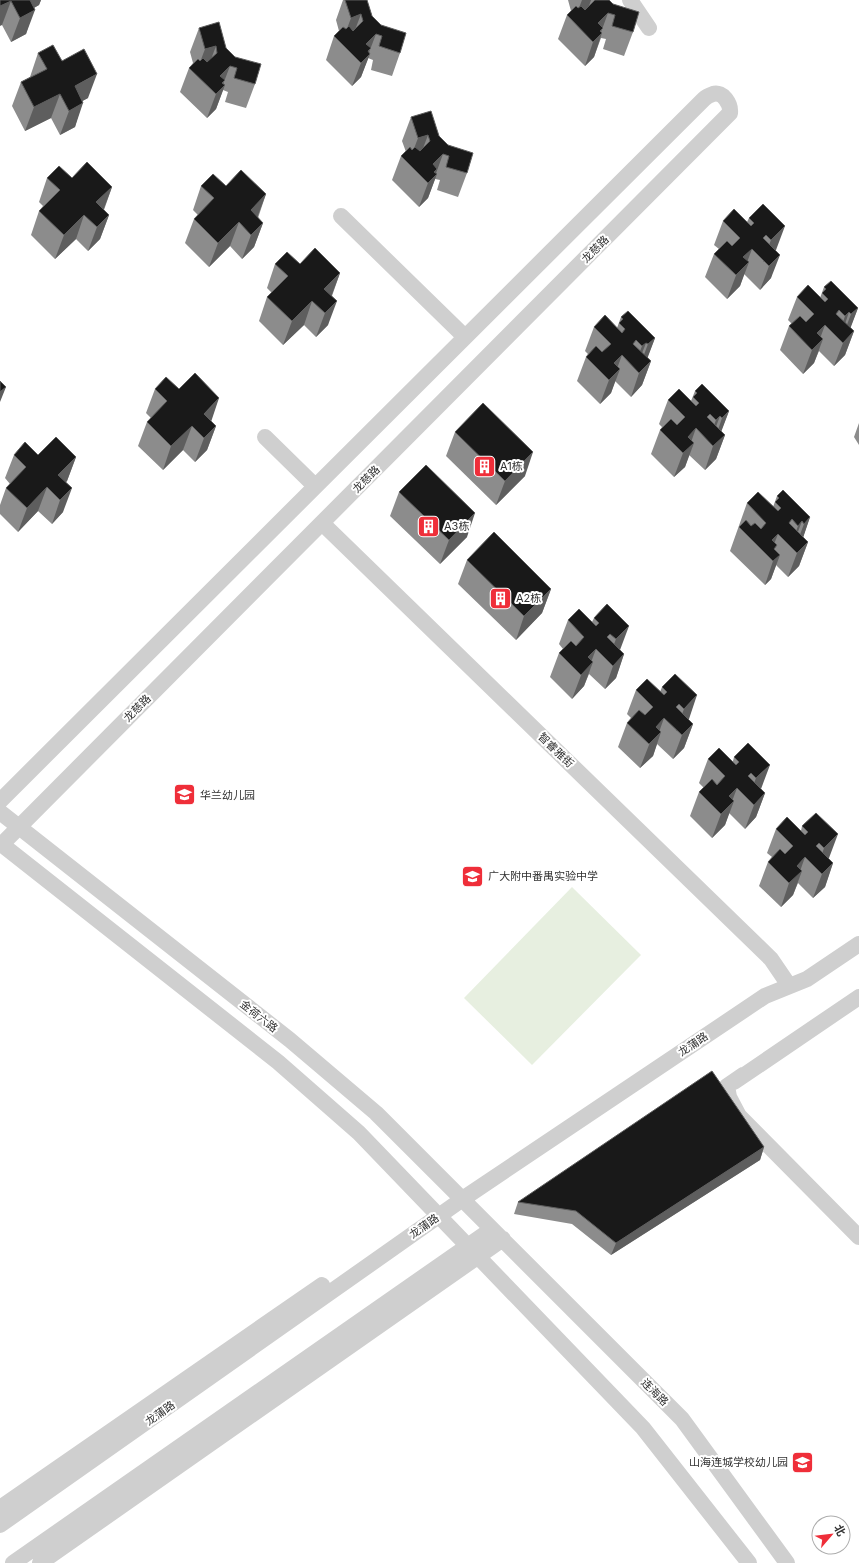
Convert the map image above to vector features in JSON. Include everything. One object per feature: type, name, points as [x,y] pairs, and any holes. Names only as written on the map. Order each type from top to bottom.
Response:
[{"type":"street","points":[[630,0],[649,28]]},
{"type":"street","name":"龙慈路","points":[[1,844],[730,113],[731,106],[719,94],[712,94],[704,99],[465,337]]},
{"type":"street","points":[[0,801],[465,337],[341,216]]},
{"type":"street","points":[[264,437],[315,486]]},
{"type":"street","name":"智睿雅街","points":[[322,523],[771,959],[786,981]]},
{"type":"street","name":"金荷六路","points":[[0,812],[290,1040],[376,1113],[498,1234]]},
{"type":"street","points":[[1,844],[278,1062],[359,1133],[643,1428],[749,1563]]},
{"type":"street","name":"龙蒲路","points":[[0,1508],[761,988],[786,981],[806,972],[859,937]]},
{"type":"street","name":"龙蒲路","points":[[460,1195],[765,996],[807,979],[859,944]]},
{"type":"street","points":[[714,1095],[859,997]]},
{"type":"street","points":[[728,1086],[729,1097],[739,1116],[859,1237]]},
{"type":"street","name":"龙蒲路","points":[[0,1525],[435,1212]]},
{"type":"street","points":[[40,1563],[498,1234]]},
{"type":"street","name":"连海路","points":[[498,1234],[682,1419],[787,1563]]},
{"type":"street","points":[[13,1563],[473,1252]]},
{"type":"green space","points":[[572,887],[641,955],[532,1065],[464,998]]},
{"type":"building","points":[[0,0],[30,0],[35,10],[20,18],[11,1],[0,6]]},
{"type":"building","points":[[345,0],[367,0],[372,16],[381,25],[406,33],[400,53],[379,46],[382,36],[376,34],[366,44],[371,48],[368,51],[370,54],[361,63],[334,36],[343,27],[346,29],[349,26],[353,31],[363,21],[361,14],[351,18]]},
{"type":"building","points":[[595,0],[609,0],[613,4],[639,12],[633,32],[612,26],[615,15],[608,13],[598,23],[603,28],[600,31],[602,33],[593,42],[567,15],[576,6],[578,8],[581,6],[585,10]]},
{"type":"building","points":[[219,22],[226,48],[235,57],[261,64],[255,84],[234,78],[237,68],[230,66],[220,76],[225,80],[222,83],[225,85],[216,94],[189,68],[198,59],[200,61],[203,58],[207,62],[217,53],[216,46],[205,49],[199,28]]},
{"type":"building","points":[[53,45],[62,61],[84,49],[97,74],[75,86],[83,103],[69,111],[60,94],[34,107],[21,82],[47,69],[38,53]]},
{"type":"building","points":[[431,111],[439,136],[448,145],[473,153],[467,173],[446,167],[449,156],[443,154],[433,164],[437,169],[434,172],[437,174],[428,183],[401,156],[410,147],[412,150],[415,147],[420,151],[430,141],[428,135],[418,138],[411,117]]},
{"type":"building","points":[[87,162],[112,187],[96,202],[109,215],[97,227],[84,215],[64,235],[39,211],[60,190],[47,178],[59,166],[72,178]]},
{"type":"building","points":[[241,170],[266,194],[251,210],[263,223],[251,235],[239,222],[218,243],[194,219],[214,198],[201,186],[213,174],[226,186]]},
{"type":"building","points":[[763,204],[785,226],[771,240],[766,235],[763,238],[780,255],[769,266],[752,249],[743,257],[749,262],[736,275],[714,254],[727,241],[732,246],[740,238],[723,221],[734,209],[751,226],[754,223],[749,218]]},
{"type":"building","points":[[315,248],[340,273],[324,289],[337,301],[325,313],[312,301],[292,321],[267,297],[288,276],[275,264],[287,252],[300,264]]},
{"type":"building","points":[[831,281],[858,308],[851,314],[849,312],[845,316],[839,310],[836,314],[854,331],[843,343],[825,325],[817,333],[823,339],[812,350],[789,326],[800,316],[806,322],[814,314],[797,297],[808,285],[825,302],[828,299],[822,293],[826,289],[824,287]]},
{"type":"building","points":[[628,311],[655,338],[648,344],[646,343],[642,346],[636,340],[633,344],[651,361],[639,373],[622,355],[614,363],[620,369],[609,380],[586,357],[596,346],[602,352],[611,344],[594,327],[605,315],[622,333],[625,329],[619,323],[623,319],[621,317]]},
{"type":"building","points":[[195,373],[219,398],[204,414],[216,426],[204,438],[192,426],[171,446],[147,422],[167,401],[155,389],[166,377],[179,389]]},
{"type":"building","points":[[0,381],[6,387],[0,392]]},
{"type":"building","points":[[702,384],[729,411],[722,418],[720,416],[716,420],[710,414],[707,417],[725,435],[713,446],[696,428],[688,437],[694,443],[683,453],[660,430],[671,419],[677,425],[685,417],[668,400],[679,389],[696,406],[699,403],[693,397],[697,393],[695,391]]},
{"type":"building","points":[[483,403],[533,452],[505,481],[455,432]]},
{"type":"building","points":[[56,437],[76,457],[58,475],[72,488],[60,500],[47,487],[27,508],[6,488],[26,467],[14,455],[25,442],[38,455]]},
{"type":"building","points":[[426,465],[475,513],[449,540],[399,492]]},
{"type":"building","points":[[783,490],[810,517],[804,524],[802,521],[798,526],[792,519],[789,523],[808,542],[797,553],[778,534],[772,540],[777,545],[774,549],[780,555],[773,561],[739,527],[746,520],[751,526],[755,523],[761,529],[766,523],[747,503],[758,492],[778,511],[781,508],[775,502],[779,498],[777,496]]},
{"type":"building","points":[[494,532],[551,589],[524,616],[467,560]]},
{"type":"building","points":[[607,604],[629,626],[616,639],[610,634],[607,637],[624,654],[613,666],[596,649],[588,657],[593,662],[581,675],[559,653],[571,641],[576,646],[584,637],[568,620],[579,609],[596,626],[599,623],[594,618]]},
{"type":"building","points":[[675,674],[697,695],[684,709],[679,704],[676,707],[693,724],[682,735],[664,718],[656,727],[661,732],[649,744],[627,723],[639,710],[645,715],[653,707],[636,690],[647,679],[664,695],[667,692],[662,687]]},
{"type":"building","points":[[748,743],[770,765],[756,778],[751,773],[748,776],[765,793],[754,805],[737,788],[729,796],[734,801],[721,814],[699,792],[712,779],[717,785],[725,776],[708,759],[719,748],[736,765],[739,762],[734,757]]},
{"type":"building","points":[[816,813],[838,834],[824,848],[819,843],[816,846],[833,863],[822,874],[805,857],[797,866],[802,871],[789,883],[768,862],[780,849],[785,854],[793,846],[776,829],[787,817],[805,835],[808,832],[802,826]]},
{"type":"building","points":[[712,1071],[764,1147],[616,1243],[576,1211],[518,1202]]},
{"type":"place","name":"A1栋","points":[[485,466]]},
{"type":"place","name":"A3栋","points":[[429,526]]},
{"type":"place","name":"A2栋","points":[[500,598]]},
{"type":"place","name":"华兰幼儿园","points":[[184,795]]},
{"type":"place","name":"广大附中番禺实验中学","points":[[472,876]]},
{"type":"place","name":"山海连城学校幼儿园","points":[[803,1462]]}]
